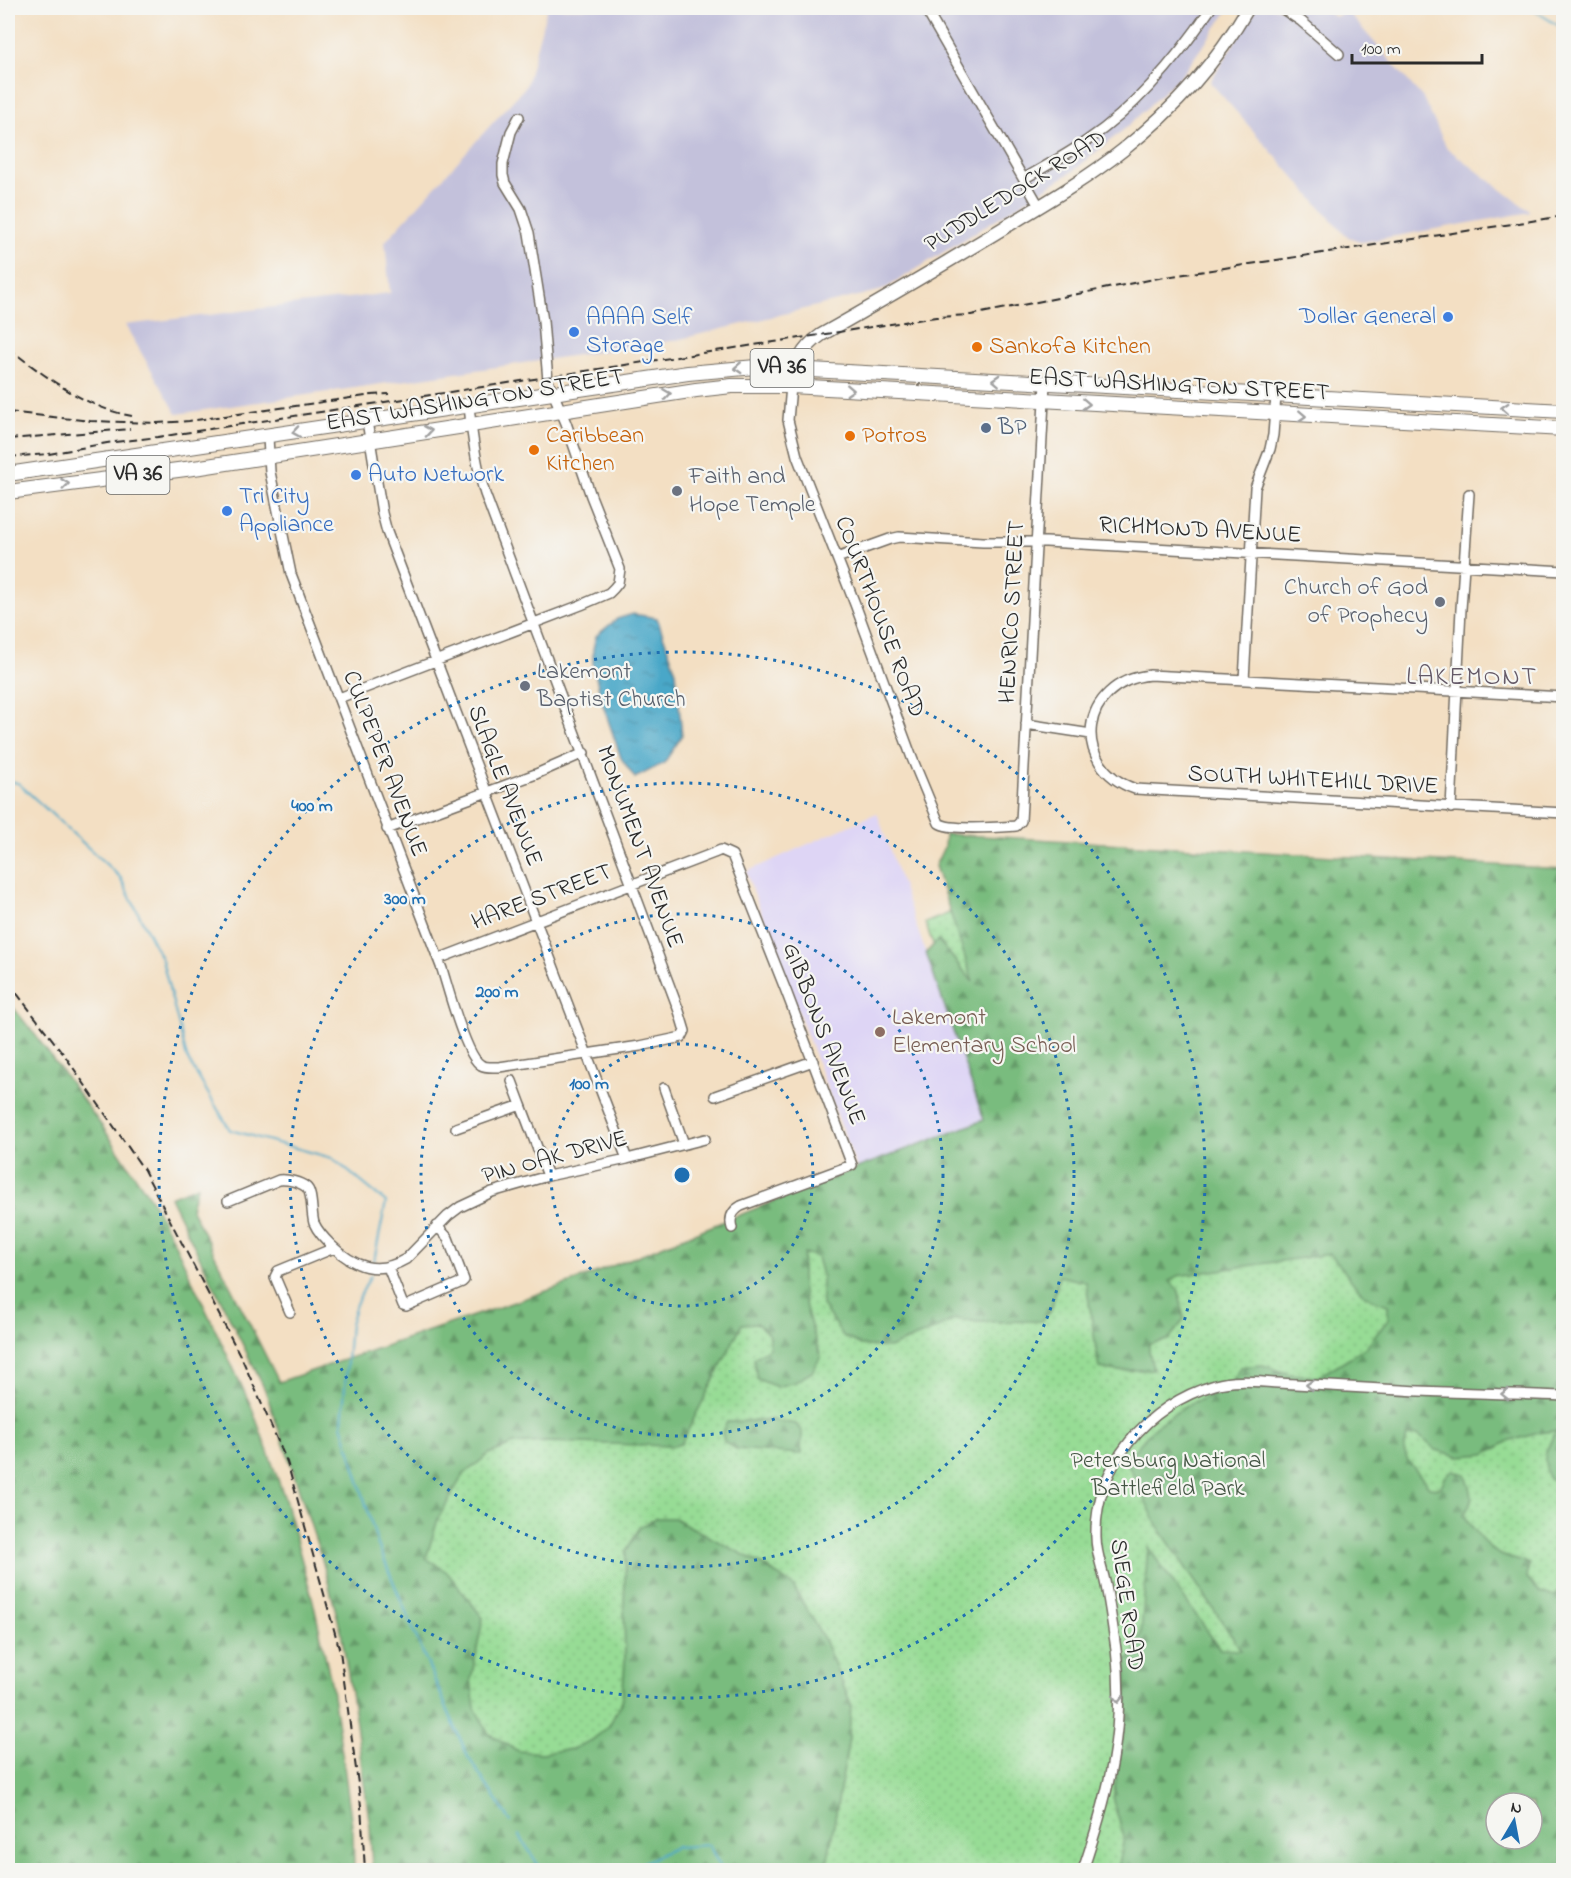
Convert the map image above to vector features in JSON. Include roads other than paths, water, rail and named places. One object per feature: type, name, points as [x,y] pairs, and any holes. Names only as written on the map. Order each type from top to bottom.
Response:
[{"type":"highway","name":"EAST WASHINGTON STREET","points":[[8,474],[726,368],[795,368],[1563,411]]},
{"type":"highway","name":"EAST WASHINGTON STREET","points":[[8,492],[269,456],[705,389],[741,386],[791,386],[1563,429]]},
{"type":"main road","name":"PUDDLEDOCK ROAD","points":[[791,386],[795,368],[804,351],[821,335],[1040,206],[1122,151],[1152,125],[1193,83],[1248,8]]},
{"type":"street","points":[[926,8],[1040,206]]},
{"type":"street","points":[[1024,178],[1090,139],[1127,108],[1172,61],[1211,8]]},
{"type":"street","points":[[1281,8],[1301,21],[1340,54]]},
{"type":"street","points":[[339,698],[581,605],[609,593],[618,583],[620,569],[548,381],[543,321],[530,233],[521,209],[505,183],[503,175],[503,164],[519,117]]},
{"type":"street","name":"HENRICO STREET","points":[[1019,824],[1021,821],[1045,383]]},
{"type":"street","name":"COURTHOUSE ROAD","points":[[791,386],[788,420],[796,456],[939,823],[942,826],[958,827],[1002,827],[1019,824]]},
{"type":"street","points":[[1244,680],[1255,488],[1270,449],[1276,396]]},
{"type":"street","name":"MONUMENT AVENUE","points":[[469,406],[479,475],[485,494],[633,884],[679,1011],[685,1034],[671,1040],[585,1054]]},
{"type":"street","name":"SLAGLE AVENUE","points":[[367,421],[384,523],[627,1159]]},
{"type":"street","name":"CULPEPER AVENUE","points":[[268,437],[270,472],[289,568],[473,1057],[481,1065],[500,1067],[585,1054]]},
{"type":"street","points":[[1451,808],[1469,494]]},
{"type":"street","name":"RICHMOND AVENUE","points":[[837,558],[899,537],[983,542],[1036,542],[1563,571]]},
{"type":"street","points":[[1026,724],[1091,734],[1094,718],[1103,698],[1110,690],[1130,679],[1150,675],[1563,697]]},
{"type":"street","name":"SOUTH WHITEHILL DRIVE","points":[[1091,734],[1096,755],[1108,773],[1135,789],[1563,813]]},
{"type":"street","points":[[387,829],[536,774],[584,753]]},
{"type":"street","name":"HARE STREET","points":[[438,959],[721,850],[734,857],[757,917]]},
{"type":"street","name":"GIBBONS AVENUE","points":[[732,1227],[733,1212],[741,1206],[852,1165],[757,917]]},
{"type":"street","points":[[715,1096],[813,1061]]},
{"type":"street","points":[[512,1081],[548,1176]]},
{"type":"street","points":[[664,1088],[684,1144]]},
{"type":"street","points":[[456,1128],[521,1105]]},
{"type":"street","name":"PIN OAK DRIVE","points":[[388,1267],[406,1258],[437,1226],[460,1207],[492,1192],[548,1176],[705,1139]]},
{"type":"street","points":[[228,1202],[279,1180],[285,1179],[306,1186],[310,1192],[314,1222],[319,1232],[351,1262],[372,1268],[388,1267],[401,1303],[406,1306],[464,1280],[448,1238],[437,1226]]},
{"type":"street","points":[[290,1312],[275,1277],[278,1270],[334,1248]]},
{"type":"street","name":"SIEGE ROAD","points":[[1083,1870],[1108,1792],[1118,1731],[1116,1649],[1106,1584],[1096,1540],[1096,1523],[1102,1491],[1112,1465],[1120,1451],[1145,1425],[1174,1403],[1197,1392],[1227,1383],[1278,1383],[1409,1391],[1563,1396]]},
{"type":"water","points":[[633,614],[657,618],[676,672],[682,736],[664,763],[635,778],[621,758],[602,702],[593,665],[596,636],[617,619]]},
{"type":"waterway","points":[[1530,8],[1564,29]]},
{"type":"waterway","points":[[8,781],[18,783],[120,877],[162,960],[187,1058],[230,1130],[332,1158],[386,1202],[374,1261]]},
{"type":"waterway","points":[[371,1275],[356,1304],[350,1324],[342,1424],[378,1545],[423,1653],[468,1757],[511,1822]]},
{"type":"waterway","points":[[519,1835],[539,1866],[560,1870]]},
{"type":"waterway","points":[[628,1870],[676,1847],[709,1845],[722,1870]]},
{"type":"railway","points":[[8,457],[49,454],[107,443],[936,317],[971,315],[1159,278],[1564,216]]},
{"type":"railway","points":[[8,348],[66,390],[98,406],[132,416]]},
{"type":"railway","points":[[8,412],[90,421],[157,423],[189,421],[389,394]]},
{"type":"railway","points":[[8,439],[130,429]]},
{"type":"railway","points":[[8,982],[65,1056],[144,1170],[243,1361],[287,1462],[340,1651],[361,1806],[365,1870]]},
{"type":"place","name":"Dollar General","points":[[1448,317]]},
{"type":"place","name":"AAAA Self Storage","points":[[574,332]]},
{"type":"place","name":"Sankofa Kitchen","points":[[977,347]]},
{"type":"place","name":"BP","points":[[986,428]]},
{"type":"place","name":"Potros","points":[[850,436]]},
{"type":"place","name":"Caribbean Kitchen","points":[[534,450]]},
{"type":"place","name":"Auto Network","points":[[356,475]]},
{"type":"place","name":"Faith and Hope Temple","points":[[677,491]]},
{"type":"place","name":"Tri City Appliance","points":[[227,511]]},
{"type":"place","name":"Church of God of Prophecy","points":[[1440,602]]},
{"type":"place","name":"Lakemont Baptist Church","points":[[525,686]]},
{"type":"place","name":"Lakemont Elementary School","points":[[880,1032]]},
{"type":"district","name":"LAKEMONT","points":[[1472,678]]},
{"type":"park label","name":"Petersburg National Battlefield Park","points":[[1168,1475]]}]
